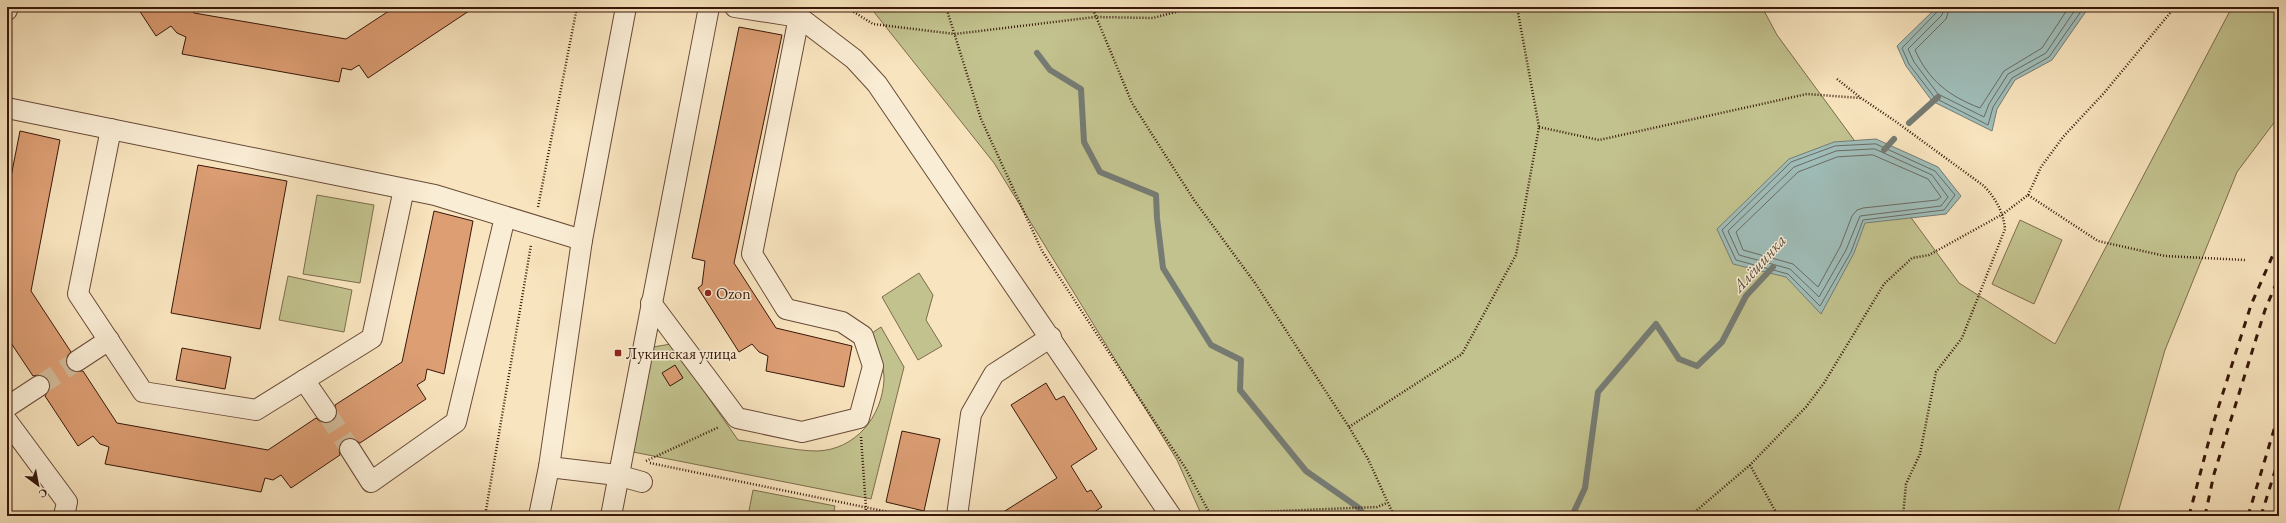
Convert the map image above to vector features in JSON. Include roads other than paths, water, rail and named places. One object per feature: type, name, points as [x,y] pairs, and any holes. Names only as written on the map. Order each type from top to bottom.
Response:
[{"type":"street","points":[[539,516],[549,467],[582,240],[626,7]]},
{"type":"street","points":[[611,516],[617,475],[709,7]]},
{"type":"street","points":[[735,7],[799,17],[854,59],[877,84],[1051,338],[1164,513]]},
{"type":"street","points":[[651,304],[737,418],[802,432],[859,418],[873,366],[863,336],[842,322],[786,309],[752,254],[799,17]]},
{"type":"street","points":[[7,108],[435,195],[582,240]]},
{"type":"street","points":[[111,129],[78,294],[144,392],[256,410],[372,338],[404,189]]},
{"type":"street","points":[[350,449],[371,482],[456,422],[505,217]]},
{"type":"street","points":[[957,516],[971,414],[994,374],[1051,338]]},
{"type":"street","points":[[77,361],[109,340]]},
{"type":"street","points":[[304,380],[326,412]]},
{"type":"street","points":[[7,407],[39,386]]},
{"type":"street","points":[[7,421],[67,502],[64,516]]},
{"type":"street","points":[[549,467],[617,475],[642,482]]},
{"type":"water","points":[[1937,7],[2089,7],[2052,60],[2015,80],[1997,109],[1992,131],[1932,101],[1906,66],[1897,46]]},
{"type":"water","points":[[1876,139],[1938,167],[1961,196],[1946,214],[1865,223],[1854,253],[1821,314],[1786,277],[1733,264],[1717,229],[1789,159],[1834,142]]},
{"type":"waterway","points":[[1037,53],[1050,70],[1081,89],[1084,142],[1100,172],[1156,195],[1163,268],[1211,345],[1241,360],[1240,390],[1306,471],[1359,508],[1365,516]]},
{"type":"waterway","name":"Алёшинка","points":[[1909,123],[1938,97]]},
{"type":"waterway","name":"Алёшинка","points":[[1884,150],[1894,139]]},
{"type":"waterway","name":"Алёшинка","points":[[1572,516],[1585,488],[1598,392],[1656,324],[1679,359],[1697,366],[1722,342],[1746,296],[1773,267]]},
{"type":"tunnel","points":[[39,386],[77,361]]},
{"type":"tunnel","points":[[326,412],[350,449]]},
{"type":"railway","points":[[2189,516],[2214,421],[2251,305],[2279,241]]},
{"type":"railway","points":[[2205,516],[2214,474],[2265,310],[2279,277]]},
{"type":"railway","points":[[2248,516],[2279,413]]},
{"type":"railway","points":[[2261,516],[2279,458]]},
{"type":"place","name":"Ozon","points":[[708,293]]},
{"type":"place","name":"Лукинская улица","points":[[618,353]]}]
